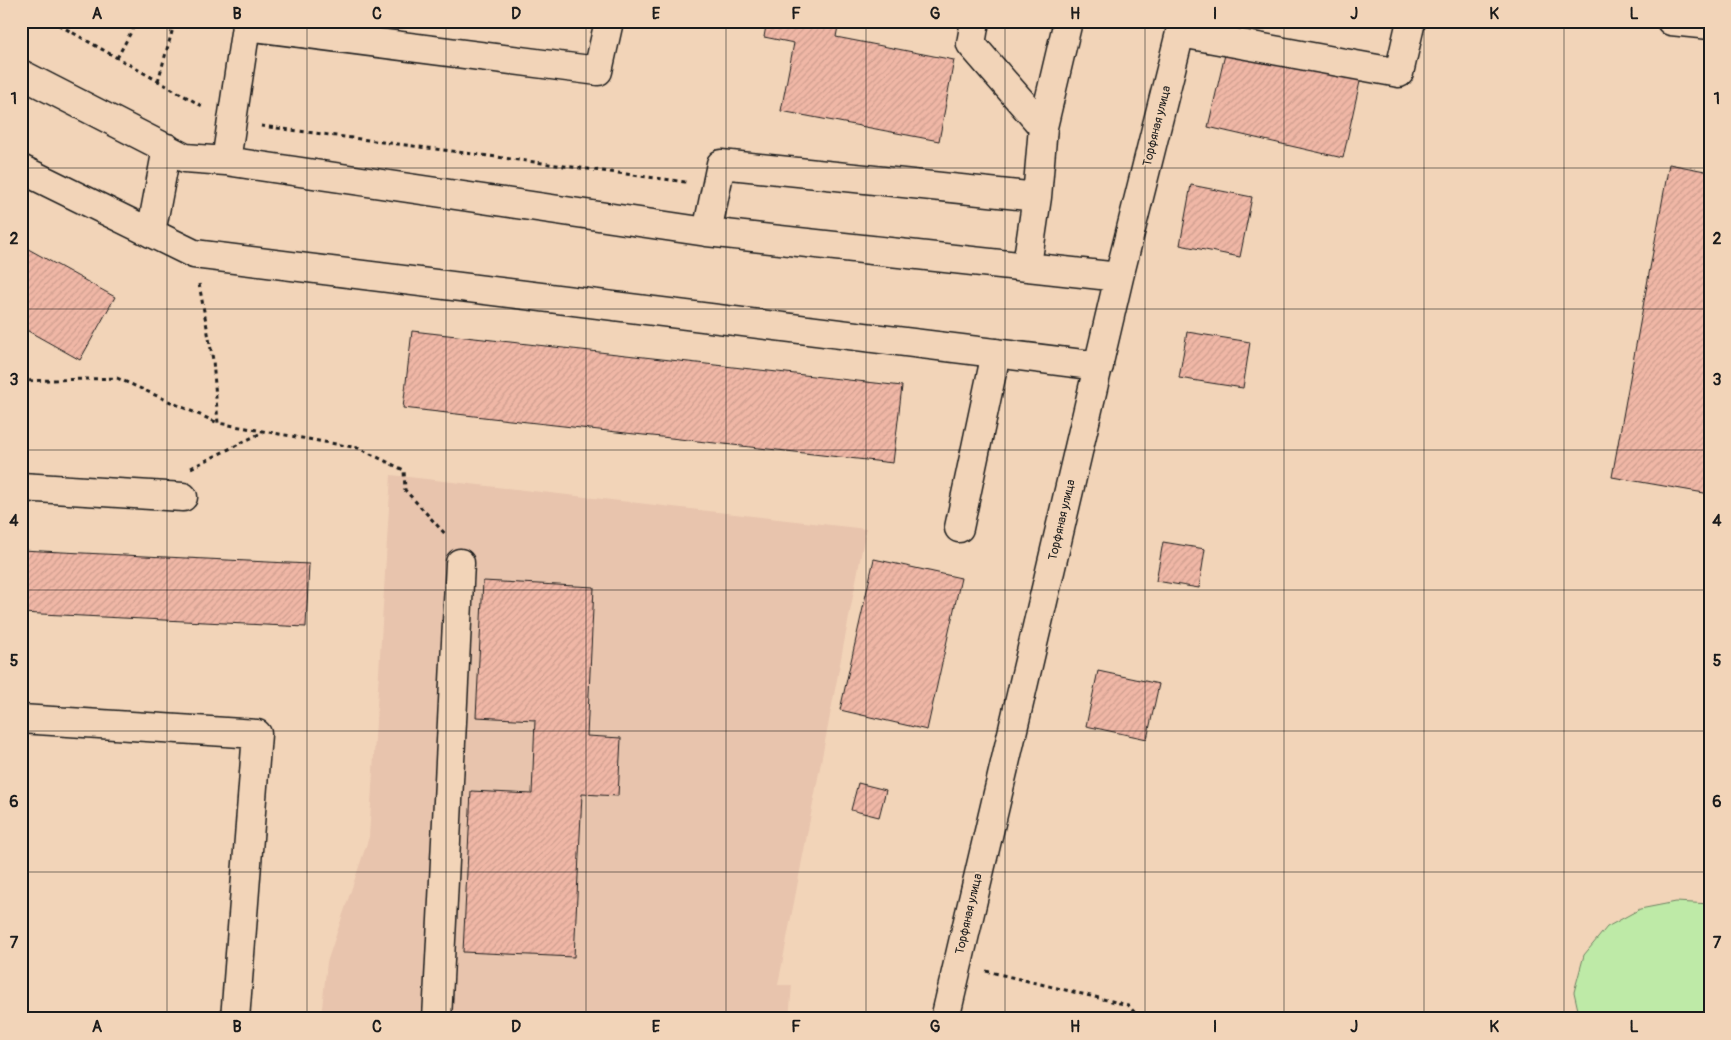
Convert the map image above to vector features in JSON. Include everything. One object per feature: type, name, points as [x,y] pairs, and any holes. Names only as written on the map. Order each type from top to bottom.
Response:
[{"type":"street","points":[[226,161],[247,24],[598,71],[609,21]]},
{"type":"street","points":[[975,21],[970,44],[1043,127]]},
{"type":"street","points":[[1027,265],[1037,197],[1043,127],[1068,21]]},
{"type":"street","points":[[1182,27],[1399,73],[1411,21]]},
{"type":"street","points":[[1672,21],[1710,25]]},
{"type":"street","name":"Торфяная улица","points":[[945,1019],[1119,276],[1182,27]]},
{"type":"street","points":[[21,74],[185,158],[226,161],[707,232],[1119,276]]},
{"type":"street","points":[[151,233],[166,148]]},
{"type":"street","points":[[707,232],[721,164],[1037,197]]},
{"type":"street","points":[[21,169],[194,254],[1098,366]]},
{"type":"street","points":[[959,528],[996,353]]},
{"type":"street","points":[[21,487],[183,497]]},
{"type":"street","points":[[437,1019],[460,563]]},
{"type":"street","points":[[21,719],[257,734],[235,1019]]},
{"type":"path","points":[[52,21],[231,122],[717,186]]},
{"type":"path","points":[[117,58],[137,21]]},
{"type":"path","points":[[158,81],[175,21]]},
{"type":"path","points":[[194,254],[213,360],[218,424]]},
{"type":"path","points":[[21,381],[117,378],[218,424],[358,448],[404,470],[405,490],[450,540],[460,563]]},
{"type":"path","points":[[957,963],[1128,1006],[1140,1019]]},
{"type":"shaded area","points":[[391,475],[866,529],[778,985],[792,985],[789,1019],[321,1017],[327,962],[369,837]]},
{"type":"green space","points":[[1676,902],[1710,904],[1710,1019],[1580,1019],[1574,992],[1584,955],[1607,927],[1640,909]]},
{"type":"building","points":[[767,21],[839,21],[836,37],[954,60],[939,141],[781,111],[794,43],[764,37]]},
{"type":"building","points":[[1227,46],[1361,77],[1343,158],[1208,127]]},
{"type":"building","points":[[1669,164],[1710,172],[1710,494],[1612,477]]},
{"type":"building","points":[[1191,185],[1252,197],[1240,257],[1180,245]]},
{"type":"building","points":[[21,245],[115,297],[80,360],[21,327]]},
{"type":"building","points":[[412,331],[902,386],[893,463],[403,408]]},
{"type":"building","points":[[1187,332],[1250,342],[1243,388],[1179,378]]},
{"type":"building","points":[[1163,542],[1205,549],[1199,588],[1156,581]]},
{"type":"building","points":[[21,550],[309,564],[306,627],[21,613]]},
{"type":"building","points":[[874,559],[961,578],[927,730],[840,710]]},
{"type":"building","points":[[483,581],[594,587],[587,736],[621,738],[618,796],[582,794],[574,957],[463,952],[471,791],[532,794],[535,720],[476,717]]},
{"type":"building","points":[[1098,671],[1159,684],[1147,739],[1086,726]]},
{"type":"building","points":[[858,783],[886,790],[879,817],[851,810]]}]
